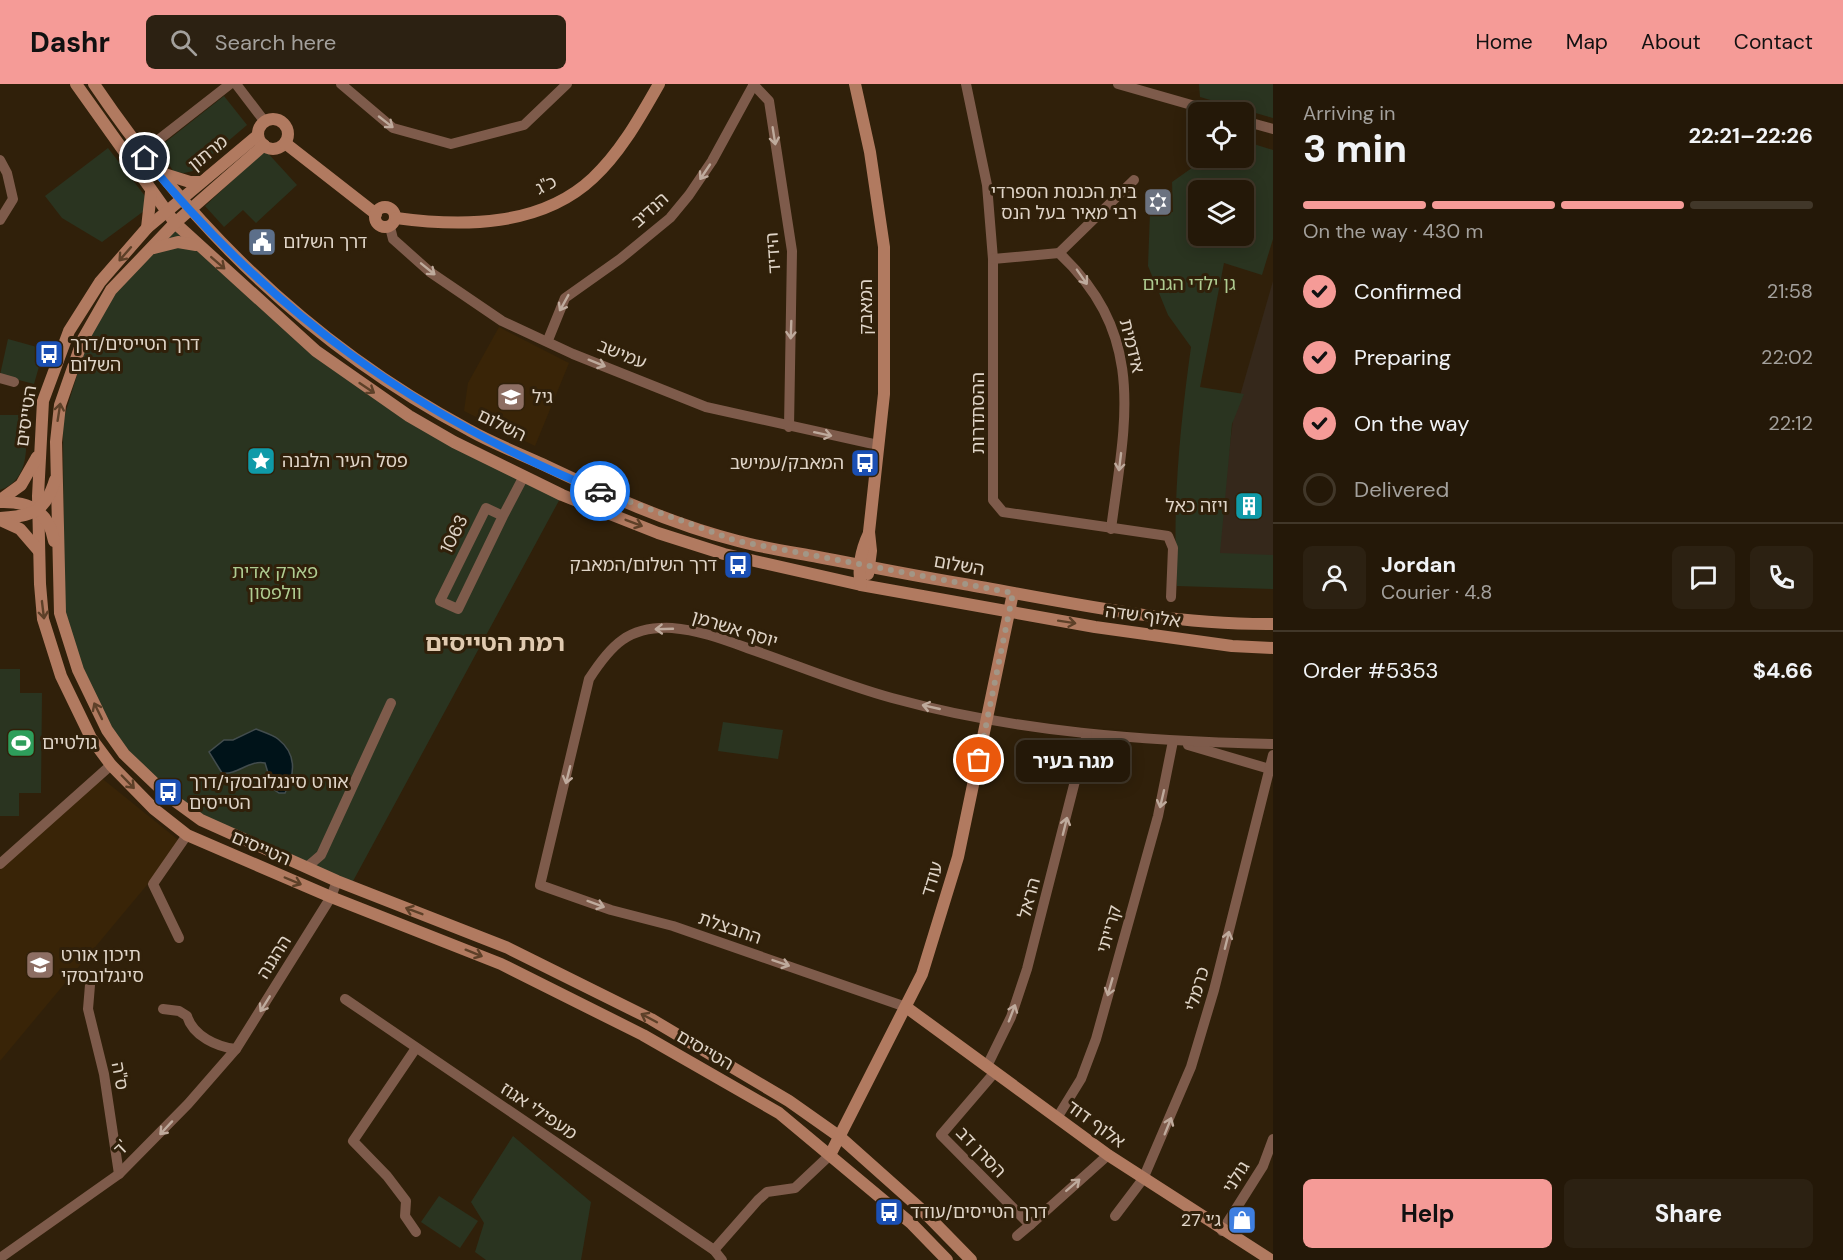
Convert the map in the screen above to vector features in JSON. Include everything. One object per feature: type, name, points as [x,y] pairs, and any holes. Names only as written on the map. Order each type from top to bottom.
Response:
[{"type":"main road","name":"השלום","points":[[76,84],[151,192],[196,245],[316,351],[361,385],[454,442],[562,495],[658,533],[754,561],[861,585],[1009,613]]},
{"type":"main road","name":"השלום","points":[[94,84],[134,144],[234,258],[326,337],[369,369],[469,430],[580,483],[661,515],[737,541],[864,567],[1013,593]]},
{"type":"main road","name":"כ\"ג","points":[[285,143],[376,214],[386,207],[393,210],[393,222],[476,224],[552,207],[592,179],[633,130],[659,84]]},
{"type":"main road","name":"המאבק","points":[[855,84],[870,152],[884,247],[884,394],[864,567],[867,577],[861,585]]},
{"type":"main road","points":[[273,119],[282,123],[288,131],[285,143],[274,149],[261,140],[265,122],[273,119]]},
{"type":"main road","name":"מרתון","points":[[181,199],[200,182],[261,140]]},
{"type":"main road","name":"מרתון","points":[[190,210],[261,140]]},
{"type":"main road","points":[[157,172],[190,182],[200,182]]},
{"type":"main road","points":[[147,228],[151,192]]},
{"type":"main road","name":"הטייסים","points":[[181,199],[147,228],[100,282],[69,331],[43,401],[39,450],[39,552],[43,619],[54,658],[91,738],[111,765],[154,809],[188,835],[331,897],[501,964],[643,1035],[778,1113],[912,1224],[948,1260]]},
{"type":"main road","name":"הטייסים","points":[[190,210],[111,290],[83,339],[60,405],[57,470],[60,613],[78,670],[107,730],[124,754],[168,796],[201,820],[337,881],[508,948],[651,1019],[789,1101],[840,1137],[923,1211],[971,1260]]},
{"type":"main road","points":[[147,251],[178,242],[196,245]]},
{"type":"main road","points":[[0,501],[16,490],[25,480],[39,450]]},
{"type":"main road","points":[[0,519],[25,516],[39,510],[46,502],[57,470]]},
{"type":"main road","points":[[0,501],[23,502],[39,510],[51,532],[58,569]]},
{"type":"main road","points":[[0,519],[20,529],[39,552]]},
{"type":"main road","name":"עודד","points":[[830,1155],[922,974],[958,857],[1013,593]]},
{"type":"main road","name":"אלוף שדה","points":[[1013,593],[1133,614],[1273,624]]},
{"type":"main road","name":"אלוף שדה","points":[[1009,613],[1173,638],[1273,648]]},
{"type":"main road","name":"אלוף דוד","points":[[906,1007],[1108,1155],[1222,1231],[1271,1260]]},
{"type":"street","points":[[157,141],[230,84]]},
{"type":"street","points":[[236,84],[265,122]]},
{"type":"street","points":[[341,84],[393,128],[451,144],[524,125],[567,84]]},
{"type":"street","name":"הנדיב","points":[[548,340],[565,298],[670,218],[689,195],[712,161],[754,84]]},
{"type":"street","name":"הידיד","points":[[754,84],[769,100],[792,252],[789,427]]},
{"type":"street","name":"ההסתדרות","points":[[966,84],[987,185],[993,259],[993,500],[1003,512],[1168,536],[1173,548],[1171,597]]},
{"type":"street","points":[[1118,84],[1188,104]]},
{"type":"street","points":[[1254,124],[1273,129]]},
{"type":"street","points":[[0,160],[7,173],[13,199],[0,220]]},
{"type":"street","points":[[993,259],[1059,253],[1134,180]]},
{"type":"street","name":"עמישב","points":[[393,222],[393,239],[430,272],[502,321],[548,340],[573,354],[706,407],[878,445]]},
{"type":"street","name":"אידמית","points":[[1059,253],[1077,269],[1109,318],[1119,350],[1126,398],[1111,529]]},
{"type":"street","points":[[0,378],[14,381]]},
{"type":"street","points":[[503,516],[524,477]]},
{"type":"street","name":"1063","points":[[486,508],[503,516],[458,609],[440,601],[486,508]]},
{"type":"street","name":"יוסף אשרמן","points":[[540,885],[589,679],[607,651],[628,634],[648,629],[672,628],[705,634],[890,698],[988,720]]},
{"type":"street","points":[[307,867],[321,855],[391,703]]},
{"type":"street","points":[[988,720],[1087,734],[1173,741],[1273,744]]},
{"type":"street","name":"הראל","points":[[991,1069],[1027,969],[1087,734]]},
{"type":"street","points":[[1173,741],[1272,769]]},
{"type":"street","name":"קרייתי","points":[[1057,1118],[1081,1079],[1096,1038],[1158,816],[1173,741]]},
{"type":"street","name":"כרמלי","points":[[1115,1216],[1143,1179],[1191,1067],[1214,990],[1272,769],[1273,755]]},
{"type":"street","points":[[0,864],[111,765]]},
{"type":"street","points":[[179,938],[153,884],[188,835]]},
{"type":"street","points":[[321,855],[324,875]]},
{"type":"street","name":"ההגנה","points":[[237,1049],[331,897],[337,881]]},
{"type":"street","name":"החבצלת","points":[[540,885],[611,910],[673,926],[906,1007]]},
{"type":"street","name":"ס\"ה","points":[[90,985],[88,1009],[104,1074],[119,1173]]},
{"type":"street","name":"מעפילי אגוז","points":[[345,999],[714,1250],[722,1260]]},
{"type":"street","points":[[163,1009],[179,1011],[187,1016],[190,1026],[201,1035],[224,1048],[237,1049]]},
{"type":"street","points":[[416,1048],[352,1141],[387,1176],[406,1201],[405,1216],[416,1232]]},
{"type":"street","name":"ד'","points":[[11,1251],[119,1173],[160,1134],[237,1049]]},
{"type":"street","name":"הסרן דב","points":[[991,1069],[941,1135],[1030,1225]]},
{"type":"street","name":"גולני","points":[[1222,1231],[1268,1168],[1273,1139]]},
{"type":"street","points":[[714,1250],[762,1196],[779,1189],[795,1188],[830,1155]]},
{"type":"street","points":[[1017,1236],[1108,1155]]},
{"type":"street","points":[[0,1258],[11,1251],[19,1260]]},
{"type":"shaded area","points":[[1273,281],[1273,564],[1215,563],[1233,420]]},
{"type":"shaded area","name":"גיל","points":[[499,327],[569,363],[535,446],[464,411],[468,383]]},
{"type":"shaded area","points":[[256,729],[276,738],[289,751],[292,772],[285,793],[279,793],[273,789],[265,763],[222,773],[209,752],[224,740],[233,740]]},
{"type":"shaded area","name":"תיכון אורט סינגלובסקי","points":[[99,776],[182,843],[0,1061],[0,869]]},
{"type":"green space","points":[[1199,84],[1273,84],[1273,118],[1254,113],[1254,102],[1217,102],[1200,97]]},
{"type":"green space","points":[[224,96],[247,125],[193,171],[174,172],[158,148]]},
{"type":"green space","name":"גן ילדי הגנים","points":[[1254,144],[1273,150],[1273,239],[1262,275],[1224,263],[1200,387],[1244,394],[1232,424],[1220,553],[1273,555],[1273,589],[1177,586],[1178,466],[1191,347],[1168,315],[1148,266],[1150,212],[1173,212],[1172,182],[1192,168],[1254,168]]},
{"type":"green space","points":[[108,148],[152,205],[102,242],[62,218],[45,196]]},
{"type":"green space","points":[[265,150],[297,185],[256,223],[243,210],[224,227],[205,206]]},
{"type":"green space","name":"פארק אדית וולפסון","points":[[175,223],[361,385],[562,495],[352,883],[200,816],[159,784],[110,730],[81,669],[64,615],[63,421],[88,339],[111,290]]},
{"type":"green space","points":[[8,339],[44,349],[34,384],[0,375]]},
{"type":"green space","points":[[0,415],[26,415],[26,448],[25,459],[18,478],[0,490]]},
{"type":"green space","name":"גולטיים","points":[[0,669],[20,669],[20,693],[42,693],[41,793],[19,793],[19,816],[0,816]]},
{"type":"green space","points":[[723,722],[783,730],[778,759],[718,751]]},
{"type":"green space","points":[[513,1136],[591,1202],[581,1260],[486,1260],[475,1252],[484,1223],[471,1202]]},
{"type":"green space","points":[[439,1196],[478,1221],[460,1248],[421,1222]]},
{"type":"way so far","points":[[600,491],[737,541],[1013,593],[979,760]]},
{"type":"place","name":"בית הכנסת הספרדי רבי מאיר בעל הנס","points":[[1158,202]]},
{"type":"place","name":"דרך השלום","points":[[262,242]]},
{"type":"place","name":"דרך הטייסים/דרך השלום","points":[[49,354]]},
{"type":"place","name":"גיל","points":[[511,397]]},
{"type":"place","name":"פסל העיר הלבנה","points":[[261,461]]},
{"type":"place","name":"המאבק/עמישב","points":[[865,463]]},
{"type":"place","name":"ויזה כאל","points":[[1249,506]]},
{"type":"place","name":"דרך השלום/המאבק","points":[[738,565]]},
{"type":"place","name":"גולטיים","points":[[21,743]]},
{"type":"place","name":"מגה בעיר","points":[[979,760]]},
{"type":"place","name":"אורט סינגלובסקי/דרך הטייסים","points":[[168,792]]},
{"type":"place","name":"תיכון אורט סינגלובסקי","points":[[40,965]]},
{"type":"place","name":"דרך הטייסים/עודד","points":[[889,1212]]},
{"type":"place","name":"ג׳י 27","points":[[1242,1220]]},
{"type":"district","name":"רמת הטייסים","points":[[495,642]]},
{"type":"route","points":[[145,158],[234,258],[288,306],[369,369],[469,430],[600,491]]}]
